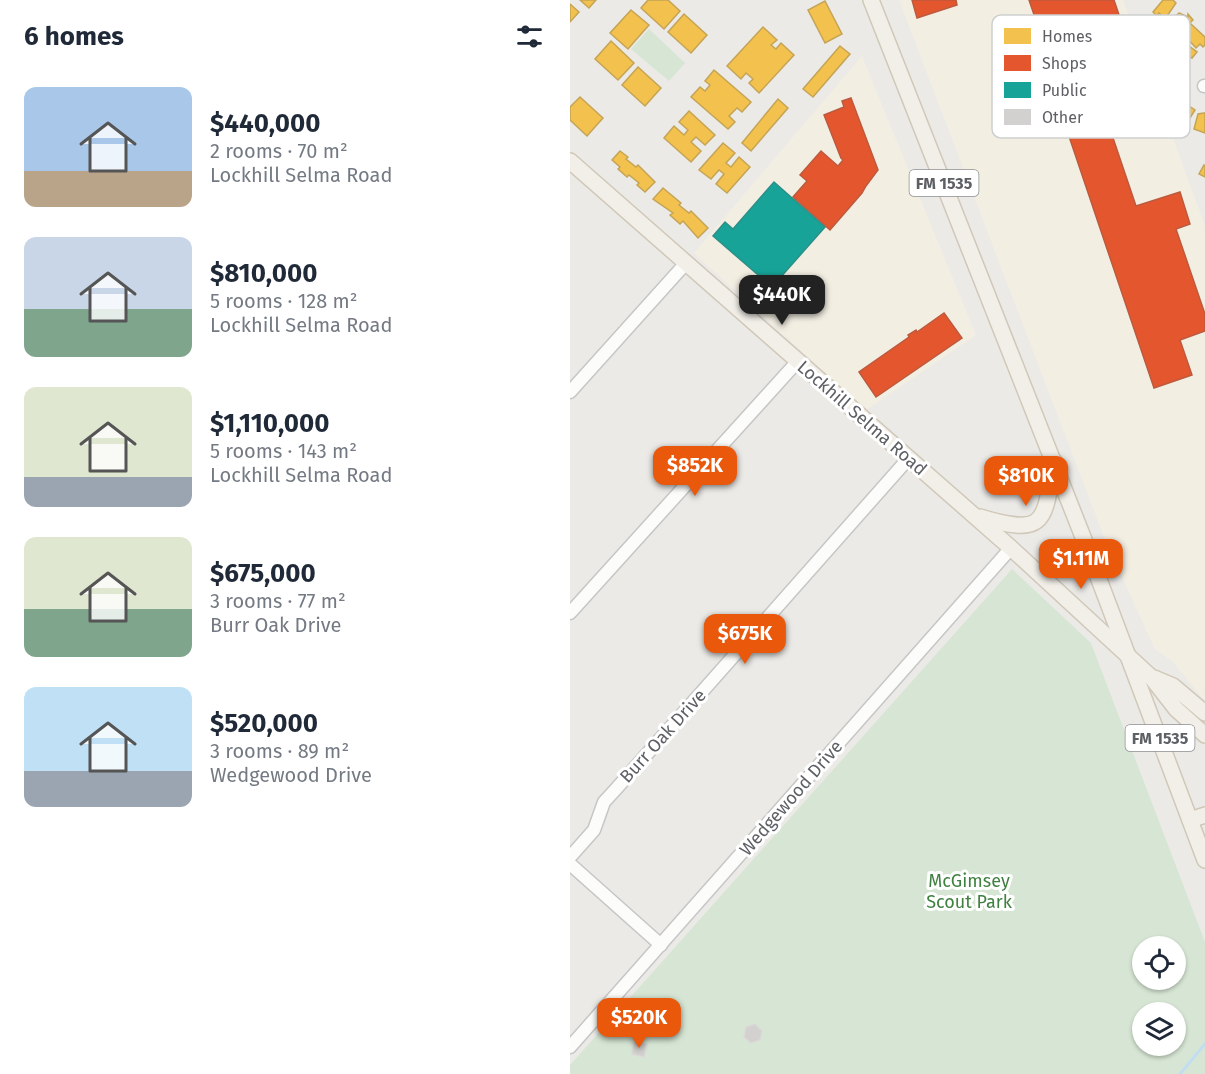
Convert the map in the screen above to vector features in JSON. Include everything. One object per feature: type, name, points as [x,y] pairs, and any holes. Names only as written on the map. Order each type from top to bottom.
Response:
[{"type":"main road","name":"FM 1535","points":[[871,0],[1054,461],[1190,820]]},
{"type":"main road","name":"Lockhill Selma Road","points":[[572,166],[1011,548],[1151,677],[1176,709],[1205,735]]},
{"type":"main road","points":[[973,515],[1014,526],[1030,525],[1043,514],[1047,504],[1054,461]]},
{"type":"main road","name":"Lockhill Selma Road","points":[[1151,677],[1173,686],[1205,713]]},
{"type":"main road","points":[[1203,854],[1190,820],[1205,815]]},
{"type":"street","points":[[570,392],[686,263]]},
{"type":"street","points":[[570,613],[798,362]]},
{"type":"street","name":"Burr Oak Drive","points":[[570,857],[594,830],[604,802],[615,789],[908,459]]},
{"type":"street","name":"Wedgewood Drive","points":[[570,1047],[1011,548]]},
{"type":"street","points":[[570,864],[661,945]]},
{"type":"shaded area","points":[[899,0],[1123,0],[1128,15],[992,15],[992,138],[1173,138],[1205,226],[1205,701],[1173,662],[1155,649],[1106,542]]},
{"type":"shaded area","points":[[862,56],[976,335],[866,410],[694,253]]},
{"type":"green space","points":[[649,29],[685,63],[669,81],[631,49]]},
{"type":"green space","name":"McGimsey Scout Park","points":[[1012,569],[1091,643],[1205,942],[1205,1074],[570,1074],[570,1065]]},
{"type":"building: Homes","points":[[580,0],[596,0],[589,8]]},
{"type":"building: Homes","points":[[648,0],[668,0],[680,11],[664,29],[641,8]]},
{"type":"building: Homes","points":[[1163,0],[1173,0],[1176,3],[1168,15],[1159,13],[1156,15],[1153,12]]},
{"type":"building: Homes","points":[[825,1],[842,34],[825,43],[808,10]]},
{"type":"building: Homes","points":[[570,4],[579,12],[570,22]]},
{"type":"building: Homes","points":[[631,10],[649,25],[628,49],[610,33]]},
{"type":"building: Homes","points":[[684,14],[707,35],[691,53],[668,32]]},
{"type":"building: Homes","points":[[1190,25],[1205,37],[1203,47],[1200,44],[1196,48],[1190,41]]},
{"type":"building: Homes","points":[[763,27],[777,40],[771,45],[776,49],[781,43],[794,55],[759,93],[749,83],[753,79],[746,73],[741,79],[727,66]]},
{"type":"building: Homes","points":[[611,41],[634,63],[618,80],[595,59]]},
{"type":"building: Homes","points":[[840,46],[850,54],[813,97],[803,89]]},
{"type":"building: Homes","points":[[1190,47],[1197,52],[1192,58],[1190,57]]},
{"type":"building: Homes","points":[[638,67],[661,88],[645,106],[622,85]]},
{"type":"building: Homes","points":[[714,70],[751,102],[742,112],[737,108],[729,116],[735,122],[728,129],[691,97],[700,87],[705,91],[710,85],[705,81]]},
{"type":"building: Homes","points":[[580,97],[603,118],[587,136],[570,120],[570,107]]},
{"type":"building: Homes","points":[[778,99],[788,108],[751,151],[742,143]]},
{"type":"building: Homes","points":[[1190,107],[1195,110],[1190,118]]},
{"type":"building: Homes","points":[[689,111],[715,135],[705,145],[696,137],[691,142],[701,151],[691,162],[664,138],[674,126],[684,135],[688,130],[679,122]]},
{"type":"building: Homes","points":[[1205,113],[1205,133],[1194,129],[1198,114]]},
{"type":"building: Homes","points":[[723,143],[735,153],[726,163],[731,167],[739,157],[750,167],[727,193],[716,184],[724,174],[719,170],[711,179],[699,170]]},
{"type":"building: Homes","points":[[620,151],[628,157],[626,159],[636,167],[638,165],[655,182],[645,192],[637,185],[639,183],[618,169],[620,167],[612,160]]},
{"type":"building: Homes","points":[[1205,166],[1205,177],[1199,174]]},
{"type":"building: Homes","points":[[663,188],[681,203],[679,205],[689,213],[691,211],[708,228],[698,238],[683,221],[680,224],[670,215],[673,213],[653,199]]},
{"type":"building: Shops","points":[[912,0],[956,0],[957,5],[917,18]]},
{"type":"building: Shops","points":[[1029,0],[1114,0],[1119,15],[1034,15]]},
{"type":"building: Shops","points":[[851,98],[878,170],[862,193],[830,230],[793,197],[807,181],[800,175],[821,151],[838,166],[843,160],[824,115],[844,107],[842,101]]},
{"type":"building: Shops","points":[[1070,138],[1113,138],[1136,206],[1180,192],[1190,224],[1176,229],[1205,314],[1205,331],[1180,340],[1192,375],[1154,388]]},
{"type":"building: Shops","points":[[944,313],[962,338],[876,397],[859,372],[909,337],[908,335],[916,330],[917,332]]},
{"type":"building: Public","points":[[774,182],[825,227],[772,287],[713,236],[725,222],[733,229]]},
{"type":"building: Other","points":[[755,1024],[762,1031],[760,1040],[751,1043],[744,1037],[746,1027]]},
{"type":"building: Other","points":[[634,1041],[647,1044],[644,1057],[632,1054]]},
{"type":"waterway","points":[[1180,1074],[1205,1044]]}]
